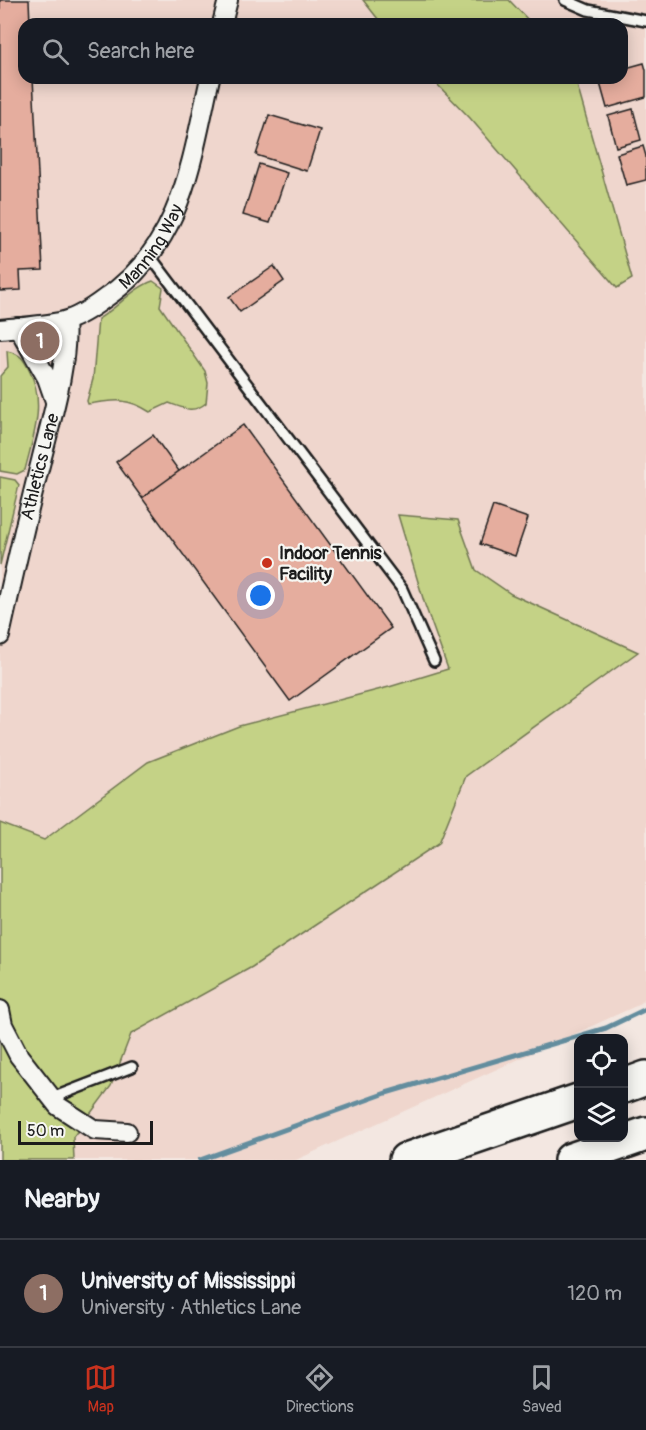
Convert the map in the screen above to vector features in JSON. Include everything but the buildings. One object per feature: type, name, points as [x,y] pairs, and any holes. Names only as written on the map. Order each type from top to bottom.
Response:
[{"type":"highway","points":[[628,1085],[646,1078]]},
{"type":"highway","points":[[406,1160],[574,1103]]},
{"type":"highway","points":[[571,1160],[646,1134]]},
{"type":"street","points":[[224,18],[228,0]]},
{"type":"street","name":"Manning Way","points":[[0,329],[65,321],[85,312],[123,286],[150,256],[170,226],[187,181],[209,84]]},
{"type":"street","name":"Athletics Lane","points":[[0,636],[55,402],[67,335],[65,321]]},
{"type":"street","name":"Athletics Lane","points":[[18,327],[46,378],[55,402]]},
{"type":"street","points":[[0,1010],[3,1025],[19,1056],[58,1106],[95,1130],[127,1132]]},
{"type":"lane","points":[[565,0],[588,10],[646,21]]},
{"type":"lane","points":[[150,256],[402,590],[434,661]]},
{"type":"lane","points":[[52,1098],[132,1067]]},
{"type":"shaded area","points":[[0,0],[646,0],[646,998],[636,1006],[296,1160],[0,1160]]},
{"type":"green space","points":[[363,0],[509,0],[526,18],[377,18]]},
{"type":"green space","points":[[437,84],[577,84],[632,279],[617,288],[470,118]]},
{"type":"green space","points":[[153,281],[163,288],[160,306],[205,371],[208,383],[206,403],[192,409],[169,403],[150,412],[134,404],[120,401],[88,404],[93,379],[98,319],[139,288]]},
{"type":"green space","points":[[7,351],[24,360],[35,384],[38,408],[25,470],[17,474],[0,471],[0,376],[8,367]]},
{"type":"green space","points":[[0,477],[15,480],[19,485],[0,565]]},
{"type":"green space","points":[[398,515],[458,520],[476,570],[511,594],[638,652],[466,776],[439,843],[252,967],[131,1034],[111,1086],[73,1137],[74,1160],[0,1160],[0,823],[44,840],[148,762],[239,726],[389,687],[448,669],[425,605]]},
{"type":"waterway","points":[[200,1160],[386,1093],[606,1028],[646,1009]]},
{"type":"place","name":"University of Mississippi","points":[[40,341]]},
{"type":"place","name":"Indoor Tennis Facility","points":[[267,563]]}]
